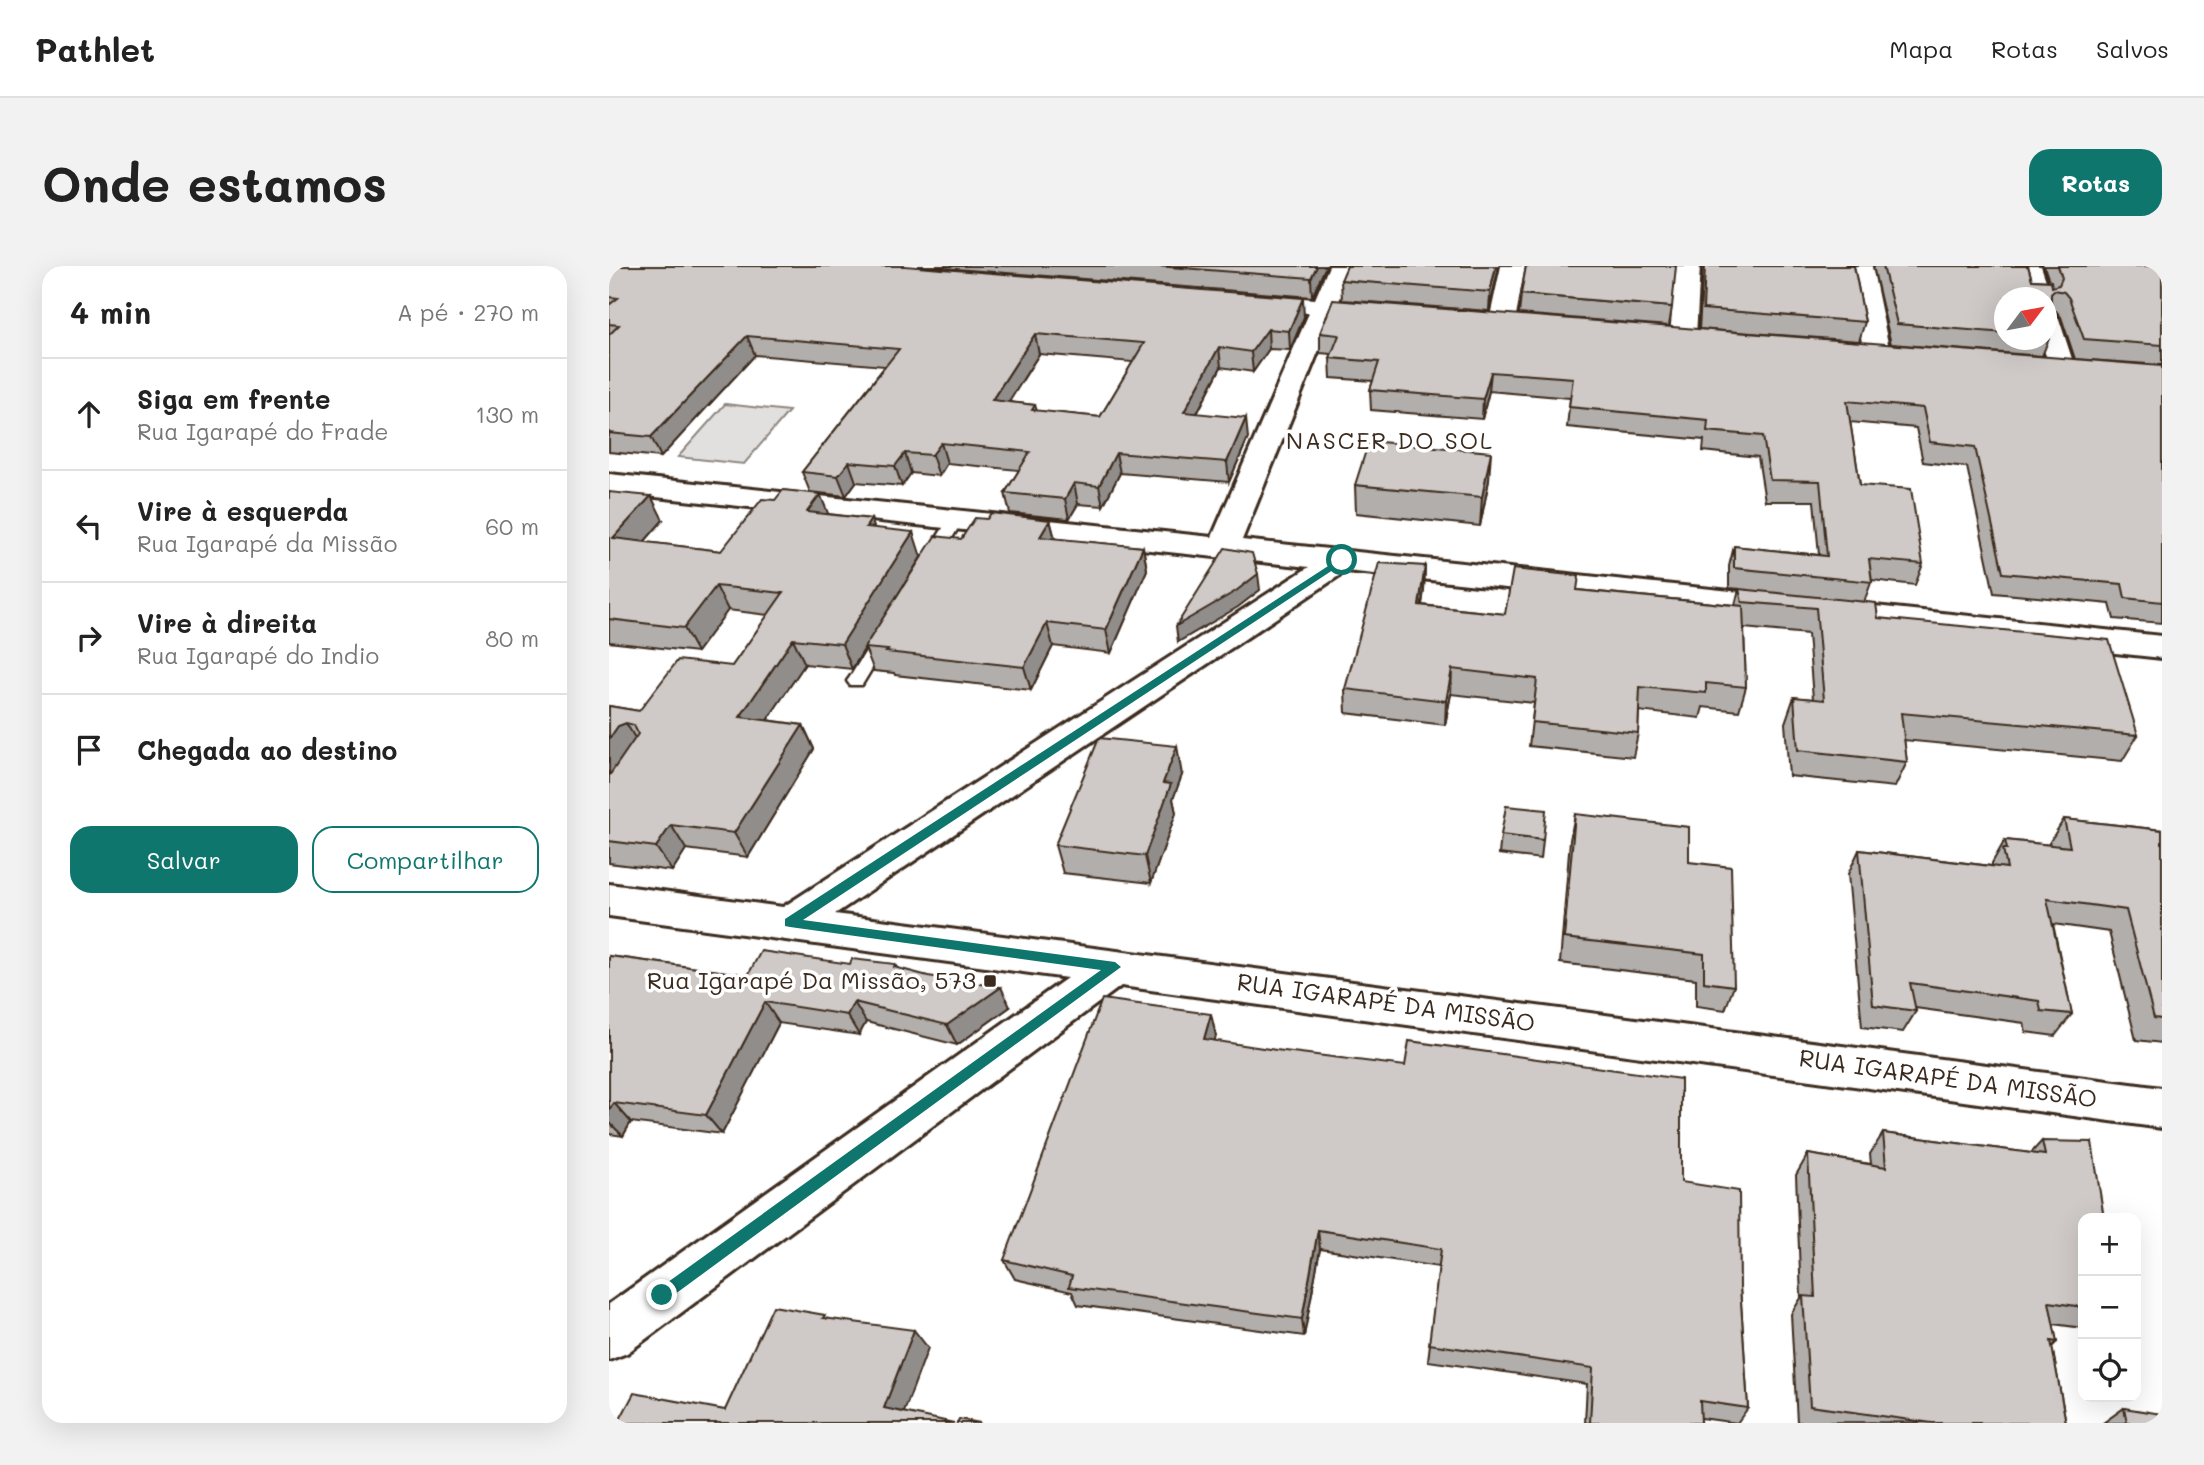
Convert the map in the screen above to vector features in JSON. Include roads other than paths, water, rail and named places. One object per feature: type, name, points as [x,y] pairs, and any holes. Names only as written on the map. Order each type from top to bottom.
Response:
[{"type":"street","points":[[1223,548],[1341,266]]},
{"type":"street","points":[[1502,321],[1513,266]]},
{"type":"street","points":[[1688,266],[1671,335],[1711,338]]},
{"type":"street","points":[[1860,266],[1877,353]]},
{"type":"street","points":[[2029,266],[2036,287]]},
{"type":"street","points":[[1229,300],[1405,314]]},
{"type":"street","points":[[1474,319],[1529,324]]},
{"type":"street","points":[[2036,366],[2075,369],[2057,338]]},
{"type":"street","points":[[1849,350],[1903,355]]},
{"type":"street","points":[[609,483],[2162,647]]},
{"type":"street","points":[[790,923],[1342,560]]},
{"type":"street","name":"RUA IGARAPÉ DA MISSÃO","points":[[609,900],[2162,1108]]},
{"type":"street","points":[[609,1335],[1115,967]]},
{"type":"lane","points":[[920,578],[955,520]]},
{"type":"lane","points":[[856,681],[891,624]]},
{"type":"place","name":"Rua Igarapé Da Missão, 573","points":[[990,981]]},
{"type":"district","name":"NASCER DO SOL","points":[[1390,441]]}]
